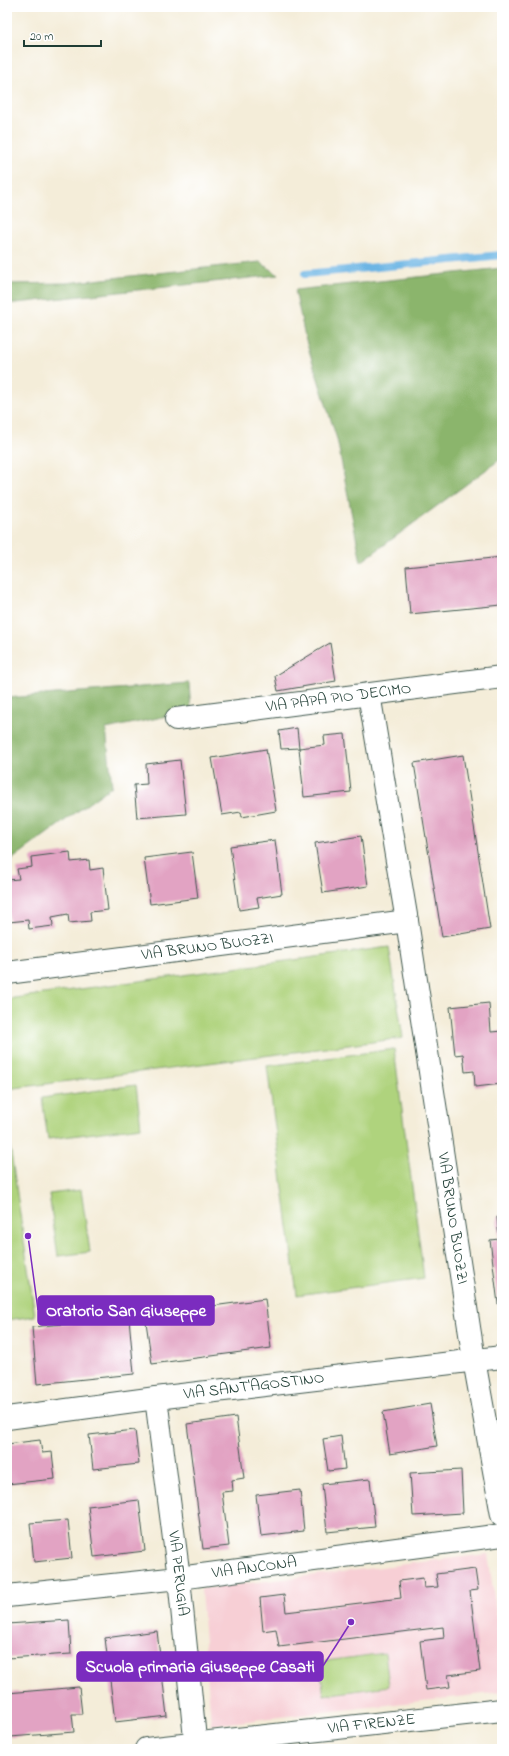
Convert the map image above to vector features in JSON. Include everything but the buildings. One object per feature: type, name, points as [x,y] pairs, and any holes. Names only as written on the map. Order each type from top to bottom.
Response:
[{"type":"street","name":"VIA PAPA PIO DECIMO","points":[[176,719],[502,677]]},
{"type":"street","name":"VIA BRUNO BUOZZI","points":[[369,694],[407,921],[474,1360],[502,1515]]},
{"type":"street","name":"VIA BRUNO BUOZZI","points":[[7,973],[407,921]]},
{"type":"street","name":"VIA SANT'AGOSTINO","points":[[7,1418],[156,1398],[502,1357]]},
{"type":"street","name":"VIA PERUGIA","points":[[156,1398],[179,1578],[195,1746]]},
{"type":"street","name":"VIA ANCONA","points":[[7,1596],[179,1578],[502,1535]]},
{"type":"street","name":"VIA FIRENZE","points":[[146,1749],[195,1746],[502,1710]]},
{"type":"shaded area","points":[[488,1554],[502,1655],[502,1692],[211,1725],[201,1589]]},
{"type":"green space","points":[[260,262],[278,275],[7,304],[7,284],[66,283]]},
{"type":"green space","points":[[502,268],[502,458],[361,562],[337,439],[306,341],[295,290]]},
{"type":"green space","points":[[189,683],[191,711],[106,729],[112,786],[7,863],[7,698]]},
{"type":"green space","points":[[389,947],[403,1038],[7,1089],[7,999]]},
{"type":"green space","points":[[394,1049],[424,1278],[297,1295],[267,1066]]},
{"type":"green space","points":[[136,1085],[141,1127],[48,1139],[42,1098]]},
{"type":"green space","points":[[7,1125],[35,1316],[7,1320]]},
{"type":"green space","points":[[81,1190],[90,1252],[58,1256],[49,1194]]},
{"type":"green space","points":[[385,1653],[389,1686],[324,1695],[319,1662]]},
{"type":"waterway","points":[[305,274],[502,255]]},
{"type":"place","name":"Oratorio San Giuseppe","points":[[28,1236]]},
{"type":"place","name":"Scuola primaria Giuseppe Casati","points":[[351,1622]]}]
